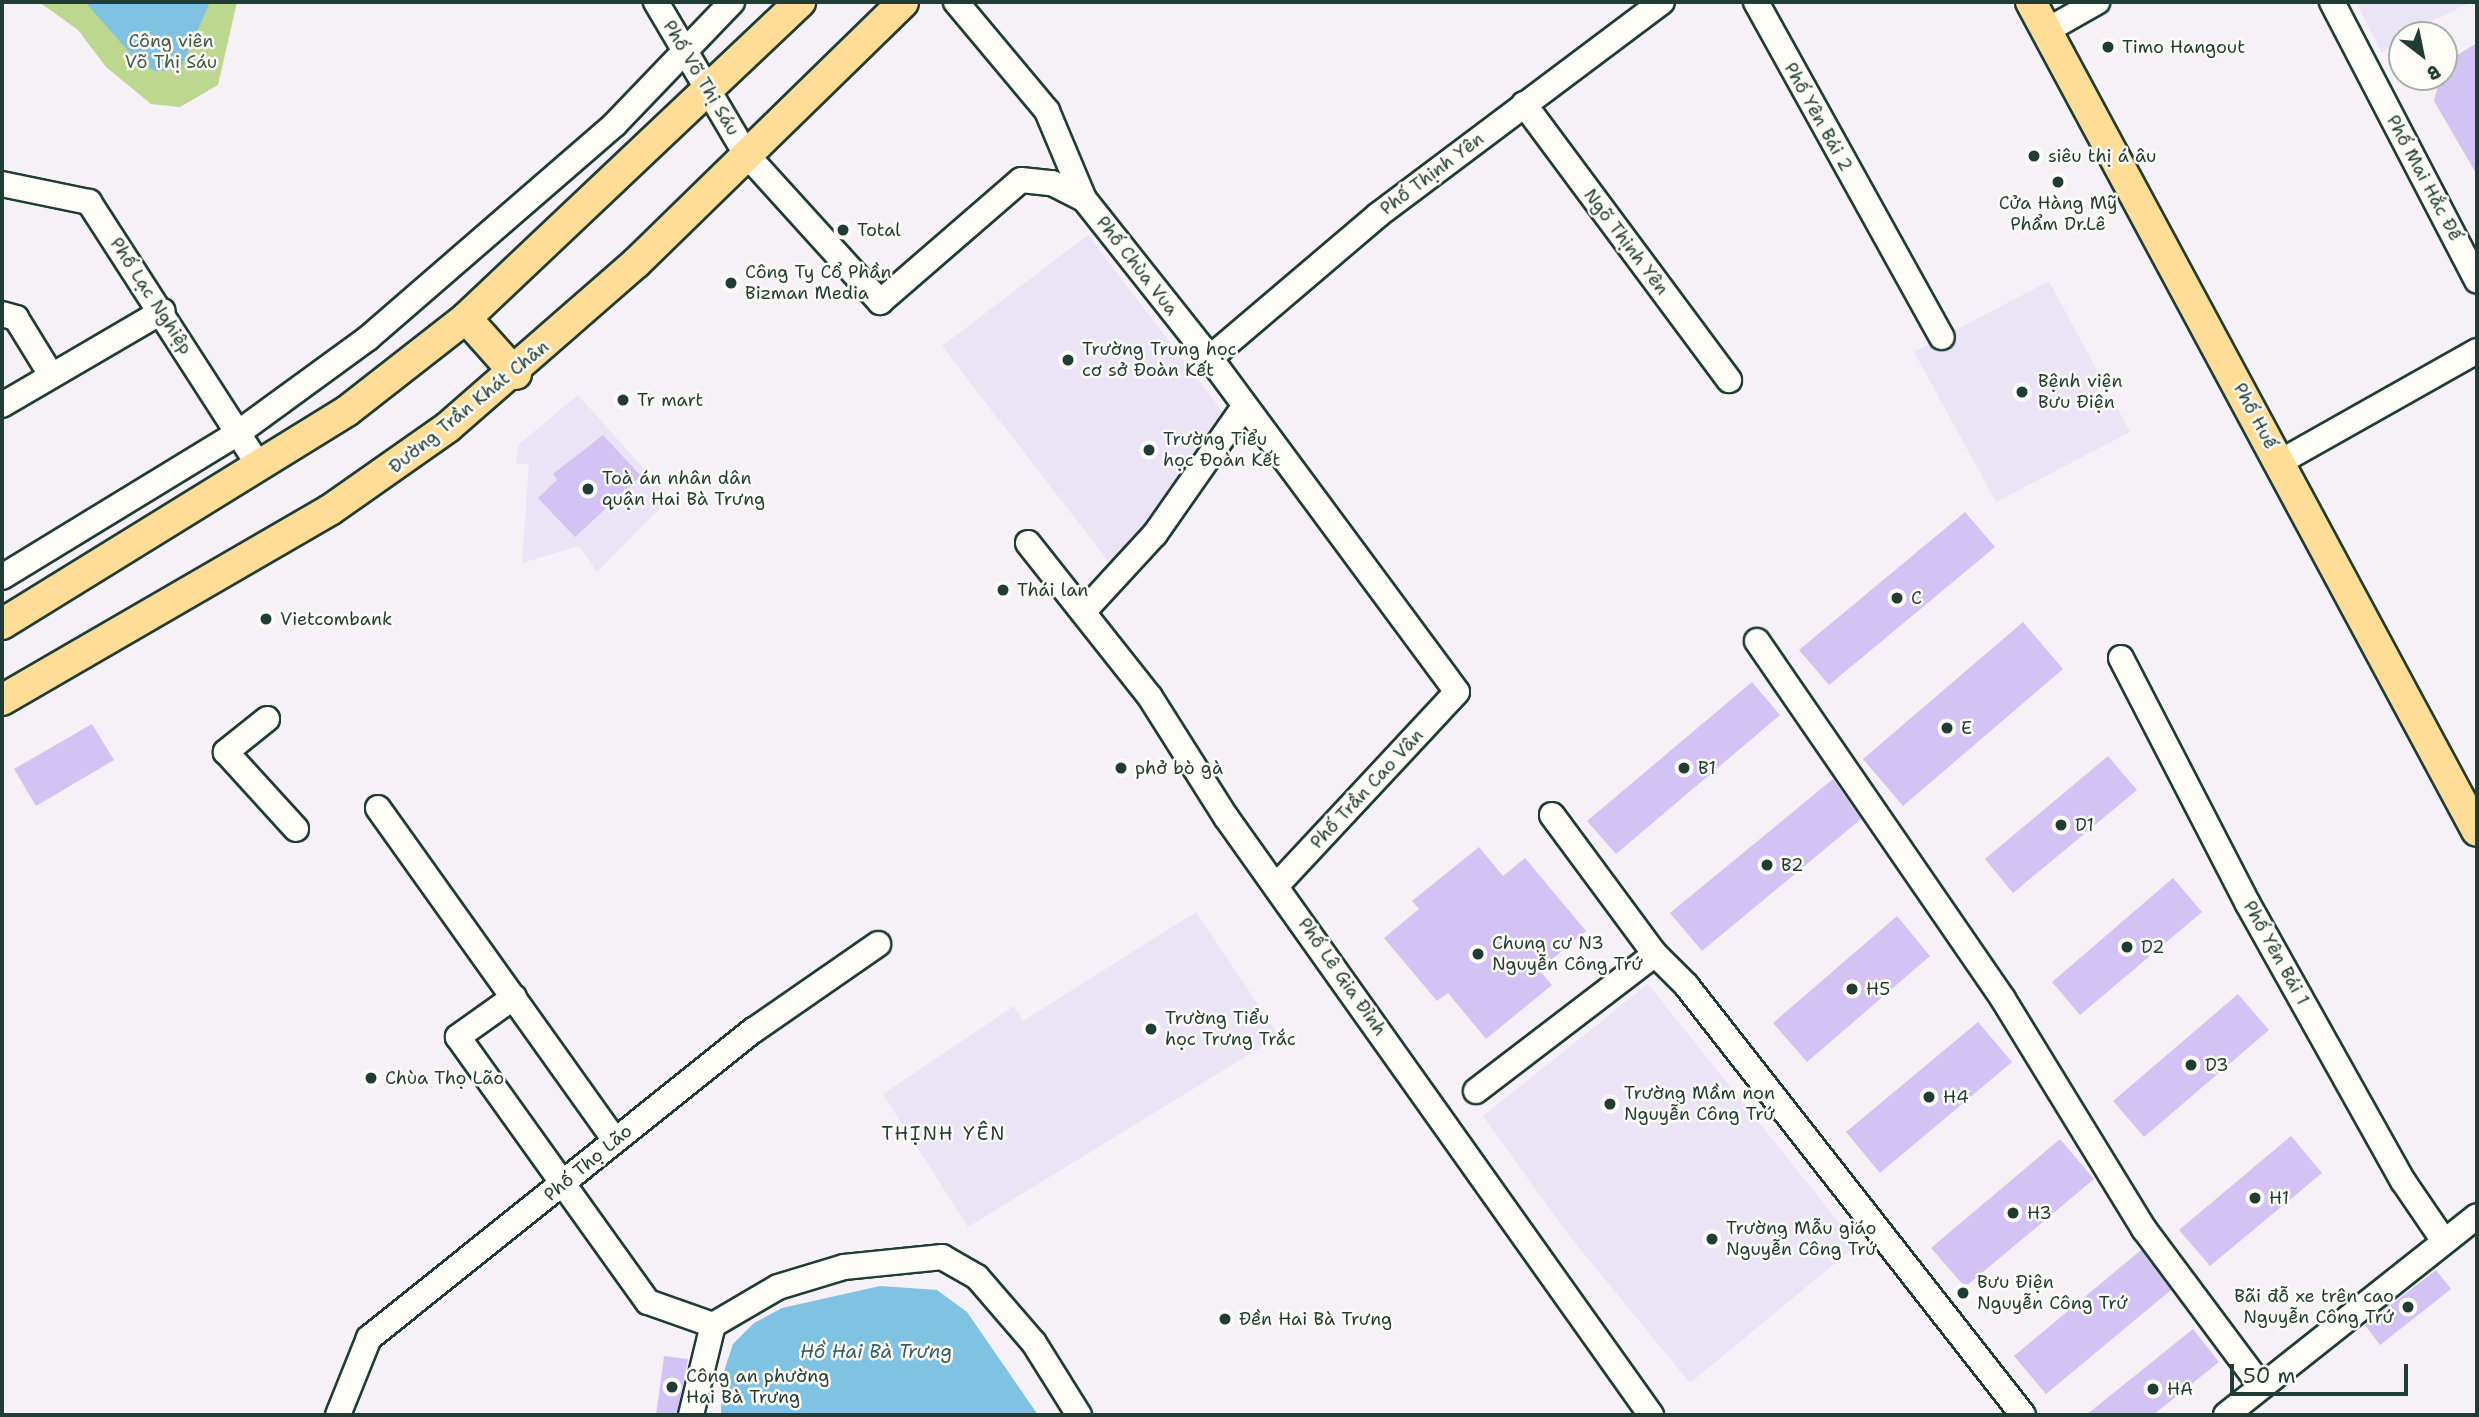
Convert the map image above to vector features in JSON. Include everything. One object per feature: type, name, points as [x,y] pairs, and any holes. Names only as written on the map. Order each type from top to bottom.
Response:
[{"type":"main road","points":[[2,624],[347,411],[466,318],[800,2]]},
{"type":"main road","name":"Đường Trần Khát Chân","points":[[2,700],[330,510],[516,374],[904,2]]},
{"type":"main road","name":"Phố Huế","points":[[2031,2],[2477,831]]},
{"type":"main road","points":[[466,318],[516,374]]},
{"type":"street","name":"Phố Võ Thị Sáu","points":[[656,2],[747,154],[880,302],[1021,180],[1052,183],[1084,199]]},
{"type":"street","points":[[2,577],[238,433],[368,339],[615,124],[684,47],[733,2]]},
{"type":"street","name":"Phố Chùa Vua","points":[[956,2],[1047,111],[1084,199],[1210,358],[1457,692]]},
{"type":"street","name":"Phố Thịnh Yên","points":[[1210,358],[1378,215],[1662,2]]},
{"type":"street","name":"Phố Yên Bái 2","points":[[1756,2],[1942,337]]},
{"type":"street","points":[[2046,30],[2097,2]]},
{"type":"street","name":"Phố Mai Hắc Đế","points":[[2332,2],[2477,281]]},
{"type":"street","name":"Ngõ Thịnh Yên","points":[[1524,104],[1729,380]]},
{"type":"street","name":"Phố Lạc Nghiệp","points":[[2,184],[89,202],[163,311],[259,466]]},
{"type":"street","points":[[2,405],[163,311]]},
{"type":"street","points":[[2,314],[16,318],[51,375]]},
{"type":"street","points":[[2280,462],[2477,351]]},
{"type":"street","points":[[1086,609],[1155,534],[1244,407]]},
{"type":"street","name":"Phố Lê Gia Đỉnh","points":[[1028,543],[1086,609],[1277,886],[1651,1415]]},
{"type":"street","points":[[1756,642],[2003,999],[2144,1228],[2261,1386]]},
{"type":"street","name":"Phố Yên Bái 1","points":[[2120,658],[2248,904],[2403,1181],[2444,1241]]},
{"type":"street","name":"Phố Trần Cao Vân","points":[[1277,886],[1457,692]]},
{"type":"street","points":[[267,719],[226,752],[296,829]]},
{"type":"street","points":[[378,808],[614,1139]]},
{"type":"street","points":[[1552,815],[1655,954],[1686,985],[2024,1415]]},
{"type":"street","name":"Phố Thọ Lão","points":[[338,1415],[369,1338],[566,1183],[614,1139],[877,944]]},
{"type":"street","points":[[1476,1091],[1655,954]]},
{"type":"street","points":[[514,997],[458,1037],[551,1173],[566,1183],[648,1302],[713,1325]]},
{"type":"street","points":[[2226,1415],[2477,1216]]},
{"type":"street","points":[[691,1415],[713,1325],[778,1286],[844,1267],[942,1257],[985,1286],[1034,1343],[1079,1415]]},
{"type":"shaded area","points":[[2356,2],[2472,2],[2432,21],[2388,21],[2388,48],[2382,53]]},
{"type":"shaded area","name":"Trường Trung học cơ sở Đoàn Kết","points":[[1088,235],[1229,420],[1115,570],[942,346]]},
{"type":"shaded area","name":"Bệnh viện Bưu Điện","points":[[2049,281],[2130,432],[1996,502],[1914,352]]},
{"type":"shaded area","points":[[578,395],[670,498],[597,572],[579,546],[522,563],[529,464],[516,464],[519,444]]},
{"type":"shaded area","points":[[1196,912],[1279,1036],[968,1227],[883,1094],[1014,1006],[1023,1021]]},
{"type":"shaded area","points":[[1648,984],[1857,1245],[1690,1383],[1567,1233],[1483,1116]]},
{"type":"green space","name":"Công viên Võ Thị Sáu","points":[[39,2],[237,2],[218,85],[180,107],[151,104],[106,67],[78,30]]},
{"type":"water","points":[[85,2],[210,2],[180,70],[155,71],[137,61]]},
{"type":"water","name":"Hồ Hai Bà Trưng","points":[[880,1286],[937,1290],[967,1312],[1038,1415],[721,1415],[722,1377],[733,1344],[754,1323],[782,1308]]},
{"type":"building","points":[[2477,43],[2477,175],[2434,101],[2437,91],[2458,91],[2458,55]]},
{"type":"building","name":"Toà án nhân dân quận Hai Bà Trưng","points":[[603,435],[641,476],[575,537],[538,498],[557,480],[553,474]]},
{"type":"building","name":"C","points":[[1965,512],[1995,547],[1829,685],[1799,650]]},
{"type":"building","name":"E","points":[[2023,622],[2063,669],[1903,806],[1863,759]]},
{"type":"building","name":"B1","points":[[1752,682],[1780,715],[1616,854],[1587,821]]},
{"type":"building","points":[[92,724],[114,760],[36,806],[14,769]]},
{"type":"building","name":"D1","points":[[2108,756],[2137,790],[2013,893],[1985,859]]},
{"type":"building","name":"B2","points":[[1833,779],[1861,819],[1702,951],[1670,913]]},
{"type":"building","name":"Chung cư N3 Nguyễn Công Trứ","points":[[1479,847],[1503,876],[1525,858],[1586,931],[1539,970],[1552,985],[1486,1039],[1448,993],[1437,1001],[1384,938],[1419,909],[1412,901]]},
{"type":"building","name":"D2","points":[[2173,878],[2202,912],[2080,1015],[2052,982]]},
{"type":"building","name":"H5","points":[[1897,916],[1930,956],[1807,1062],[1773,1023]]},
{"type":"building","name":"D3","points":[[2238,994],[2269,1030],[2144,1137],[2113,1101]]},
{"type":"building","name":"H4","points":[[1978,1022],[2012,1062],[1880,1173],[1846,1132]]},
{"type":"building","name":"H1","points":[[2291,1136],[2322,1173],[2210,1266],[2179,1230]]},
{"type":"building","name":"H3","points":[[2060,1139],[2094,1179],[1965,1287],[1931,1248]]},
{"type":"building","points":[[2141,1250],[2171,1290],[2046,1394],[2014,1356]]},
{"type":"building","name":"Bãi đỗ xe trên cao Nguyễn Công Trứ","points":[[2436,1270],[2451,1289],[2380,1345],[2365,1325]]},
{"type":"building","name":"HA","points":[[2193,1329],[2219,1362],[2153,1415],[2086,1415]]},
{"type":"building","name":"Công an phường Hai Bà Trưng","points":[[664,1356],[688,1359],[677,1415],[656,1415]]},
{"type":"place","name":"Timo Hangout","points":[[2108,47]]},
{"type":"place","name":"siêu thị á âu","points":[[2034,156]]},
{"type":"place","name":"Cửa Hàng Mỹ Phẩm Dr.Lê","points":[[2058,182]]},
{"type":"place","name":"Total","points":[[843,230]]},
{"type":"place","name":"Công Ty Cổ Phần Bizman Media","points":[[731,283]]},
{"type":"place","name":"Trường Trung học cơ sở Đoàn Kết","points":[[1068,360]]},
{"type":"place","name":"Bệnh viện Bưu Điện","points":[[2022,392]]},
{"type":"place","name":"Tr mart","points":[[623,400]]},
{"type":"place","name":"Trường Tiểu học Đoàn Kết","points":[[1149,450]]},
{"type":"place","name":"Toà án nhân dân quận Hai Bà Trưng","points":[[588,489]]},
{"type":"place","name":"Thái lan","points":[[1003,590]]},
{"type":"place","name":"C","points":[[1897,598]]},
{"type":"place","name":"Vietcombank","points":[[266,619]]},
{"type":"place","name":"E","points":[[1947,728]]},
{"type":"place","name":"phở bò gà","points":[[1121,768]]},
{"type":"place","name":"B1","points":[[1684,768]]},
{"type":"place","name":"D1","points":[[2061,825]]},
{"type":"place","name":"B2","points":[[1767,865]]},
{"type":"place","name":"D2","points":[[2127,947]]},
{"type":"place","name":"Chung cư N3 Nguyễn Công Trứ","points":[[1478,954]]},
{"type":"place","name":"H5","points":[[1852,989]]},
{"type":"place","name":"Trường Tiểu học Trưng Trắc","points":[[1151,1029]]},
{"type":"place","name":"D3","points":[[2191,1065]]},
{"type":"place","name":"Chùa Thọ Lão","points":[[371,1078]]},
{"type":"place","name":"H4","points":[[1929,1097]]},
{"type":"place","name":"Trường Mầm non Nguyễn Công Trứ","points":[[1610,1104]]},
{"type":"place","name":"H1","points":[[2255,1198]]},
{"type":"place","name":"H3","points":[[2013,1213]]},
{"type":"place","name":"Trường Mẫu giáo Nguyễn Công Trứ","points":[[1712,1239]]},
{"type":"place","name":"Bưu Điện Nguyễn Công Trứ","points":[[1963,1293]]},
{"type":"place","name":"Bãi đỗ xe trên cao Nguyễn Công Trứ","points":[[2408,1307]]},
{"type":"place","name":"Đền Hai Bà Trưng","points":[[1225,1319]]},
{"type":"place","name":"Công an phường Hai Bà Trưng","points":[[672,1387]]},
{"type":"place","name":"HA","points":[[2153,1389]]},
{"type":"district","name":"THỊNH YÊN","points":[[944,1134]]}]
